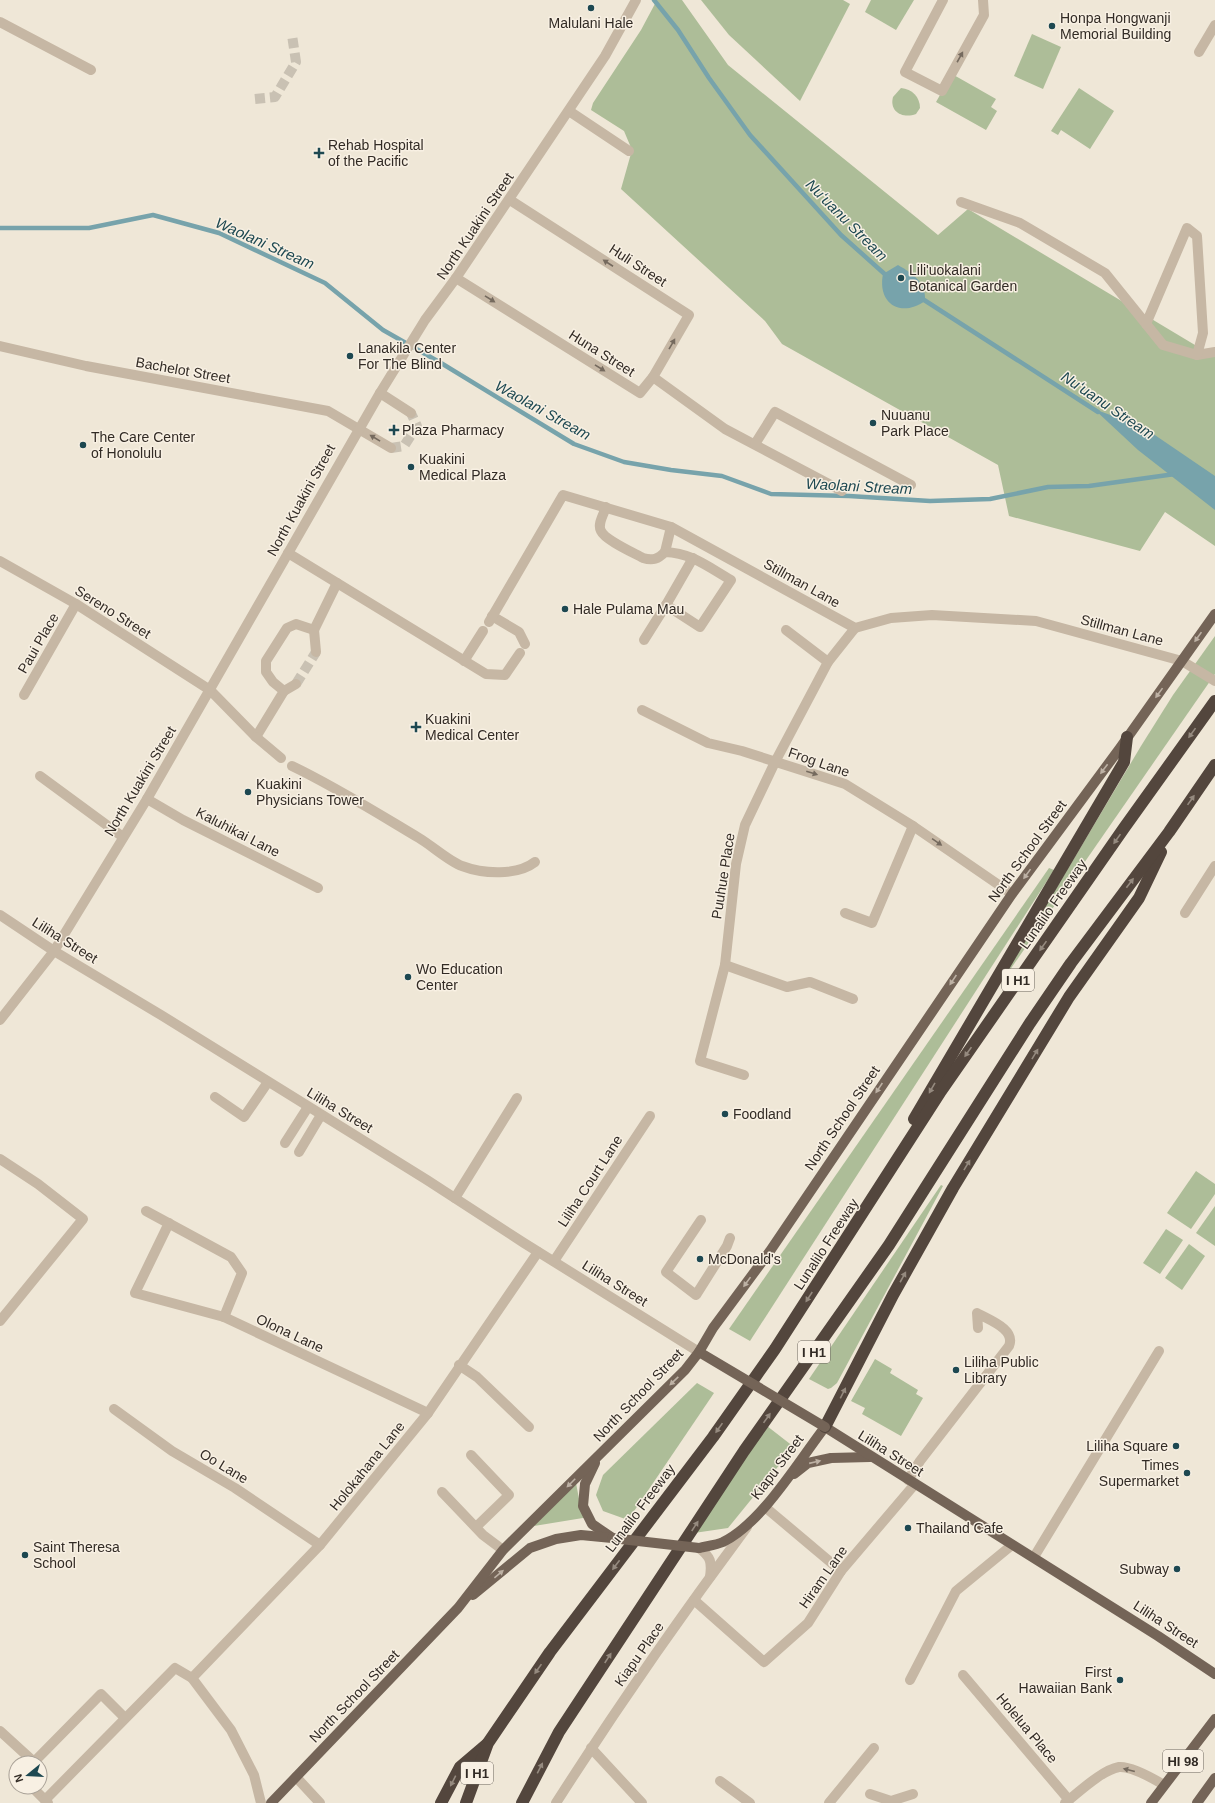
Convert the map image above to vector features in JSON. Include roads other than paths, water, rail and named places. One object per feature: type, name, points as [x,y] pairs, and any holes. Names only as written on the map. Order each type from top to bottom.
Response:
[{"type":"highway","name":"Lunalilo Freeway","points":[[466,1803],[488,1743],[550,1652],[713,1437],[775,1349],[941,1091],[1124,828],[1215,701]]},
{"type":"highway","points":[[830,1265],[995,979],[1045,899],[1124,762],[1127,737]]},
{"type":"highway","name":"I H1","points":[[522,1803],[559,1732],[744,1451],[889,1245],[1030,1023],[1071,964],[1169,832],[1215,765]]},
{"type":"highway","points":[[825,1427],[890,1302],[953,1188],[1069,997],[1139,898],[1169,832]]},
{"type":"highway","points":[[441,1803],[460,1767],[488,1743]]},
{"type":"main road","name":"North School Street","points":[[271,1803],[458,1608],[504,1550],[685,1370],[770,1251],[1012,894],[1215,614]]},
{"type":"main road","name":"Liliha Street","points":[[699,1352],[825,1427],[1012,1545],[1034,1557],[1215,1674]]},
{"type":"main road","name":"Kiapu Street","points":[[750,1522],[765,1508],[825,1427]]},
{"type":"main road","points":[[602,1452],[585,1484],[583,1506],[592,1524],[612,1538]]},
{"type":"main road","points":[[783,1483],[808,1463],[831,1458],[872,1457]]},
{"type":"main road","name":"North School Street","points":[[458,1608],[530,1548],[556,1538],[581,1535],[699,1548],[722,1542],[739,1532],[750,1522]]},
{"type":"main road","name":"HI 98","points":[[1151,1803],[1215,1719]]},
{"type":"main road","name":"HI 98","points":[[1197,1803],[1215,1778]]},
{"type":"street","name":"North Kuakini Street","points":[[0,1020],[54,951],[147,799],[358,428],[380,392],[425,320],[510,200],[605,56],[636,0]]},
{"type":"street","points":[[943,0],[906,72],[942,91],[984,15],[983,0]]},
{"type":"street","points":[[0,22],[91,70]]},
{"type":"street","points":[[1199,52],[1215,24]]},
{"type":"street","points":[[569,111],[629,151]]},
{"type":"street","name":"Huli Street","points":[[510,200],[689,315],[653,377]]},
{"type":"street","points":[[961,202],[1020,223],[1105,273],[1163,345],[1197,355],[1215,352]]},
{"type":"street","points":[[1146,324],[1187,228],[1198,236],[1203,333],[1197,355]]},
{"type":"street","name":"Huna Street","points":[[456,278],[640,393],[653,377],[725,429],[842,491]]},
{"type":"street","name":"Bachelot Street","points":[[0,346],[86,366],[328,411],[391,448]]},
{"type":"street","points":[[380,392],[411,413]]},
{"type":"street","points":[[755,444],[775,412],[911,485]]},
{"type":"street","name":"Stillman Lane","points":[[464,661],[486,674],[505,675],[522,648],[519,632],[490,619],[563,495],[671,527],[855,628],[890,618],[932,615],[1036,622],[1182,661],[1212,679]]},
{"type":"street","points":[[606,507],[600,523],[600,530],[605,536],[649,560],[658,558],[665,552],[671,527]]},
{"type":"street","points":[[665,552],[676,552],[694,558],[731,580],[700,627],[666,605]]},
{"type":"street","points":[[288,553],[464,661],[483,631]]},
{"type":"street","points":[[644,640],[694,558]]},
{"type":"street","name":"Sereno Street","points":[[0,560],[76,604],[210,690],[256,737],[281,758]]},
{"type":"street","points":[[316,652],[314,630],[337,583]]},
{"type":"street","name":"Paui Place","points":[[24,695],[76,604]]},
{"type":"street","points":[[284,690],[273,682],[266,672],[266,661],[286,628],[296,624],[314,630]]},
{"type":"street","name":"Puuhue Place","points":[[744,1075],[700,1061],[724,965],[736,864],[745,825],[775,762],[828,662],[855,628]]},
{"type":"street","points":[[786,630],[828,662]]},
{"type":"street","points":[[256,737],[284,690],[296,684]]},
{"type":"street","name":"Frog Lane","points":[[642,710],[708,743],[846,784],[913,826],[1012,894]]},
{"type":"street","points":[[292,766],[352,798],[425,842],[461,866],[497,873],[527,868],[535,862]]},
{"type":"street","points":[[40,776],[123,837]]},
{"type":"street","name":"Kaluhikai Lane","points":[[147,799],[183,820],[318,888]]},
{"type":"street","points":[[845,913],[872,923],[913,826]]},
{"type":"street","points":[[1185,913],[1215,866]]},
{"type":"street","name":"Liliha Street","points":[[0,916],[54,951],[161,1015],[455,1198],[538,1252],[699,1352]]},
{"type":"street","points":[[724,965],[788,987],[810,982],[853,999]]},
{"type":"street","points":[[215,1097],[244,1117],[268,1082]]},
{"type":"street","points":[[455,1198],[516,1098]]},
{"type":"street","points":[[285,1143],[308,1107]]},
{"type":"street","points":[[299,1152],[321,1115]]},
{"type":"street","name":"Liliha Court Lane","points":[[554,1261],[650,1116]]},
{"type":"street","points":[[0,1159],[38,1184],[83,1219],[0,1322]]},
{"type":"street","points":[[146,1211],[231,1257],[242,1274],[224,1317]]},
{"type":"street","points":[[701,1220],[666,1272],[696,1295],[727,1246],[730,1238]]},
{"type":"street","name":"Olona Lane","points":[[169,1223],[135,1294],[224,1317],[428,1413]]},
{"type":"street","name":"Holokahana Lane","points":[[192,1678],[320,1545],[428,1413],[538,1252]]},
{"type":"street","name":"Hiram Lane","points":[[694,1600],[764,1662],[808,1623],[841,1571],[911,1482],[920,1461],[1009,1346],[1010,1337],[1005,1329],[977,1313],[978,1328]]},
{"type":"street","points":[[1034,1557],[1159,1351]]},
{"type":"street","points":[[460,1365],[477,1377],[529,1427]]},
{"type":"street","name":"Oo Lane","points":[[114,1410],[172,1451],[235,1488],[320,1545]]},
{"type":"street","points":[[471,1455],[509,1495],[476,1527]]},
{"type":"street","points":[[442,1492],[483,1535],[504,1550]]},
{"type":"street","points":[[765,1508],[841,1571]]},
{"type":"street","name":"Kiapu Place","points":[[556,1803],[591,1748],[750,1522]]},
{"type":"street","points":[[910,1680],[956,1591],[1012,1545]]},
{"type":"street","points":[[699,1548],[708,1555],[711,1562],[710,1577]]},
{"type":"street","points":[[46,1801],[175,1668],[192,1678],[231,1730],[254,1775],[261,1803]]},
{"type":"street","name":"Holelua Place","points":[[963,1675],[1068,1801]]},
{"type":"street","points":[[41,1755],[101,1694],[125,1718]]},
{"type":"street","points":[[0,1731],[25,1755]]},
{"type":"street","points":[[591,1748],[642,1803]]},
{"type":"street","points":[[829,1803],[874,1748]]},
{"type":"street","points":[[1068,1801],[1098,1776],[1120,1767],[1142,1773],[1164,1785]]},
{"type":"street","points":[[296,1776],[320,1803]]},
{"type":"street","points":[[720,1782],[750,1803]]},
{"type":"street","points":[[870,1794],[891,1801],[913,1794]]},
{"type":"water","points":[[898,265],[918,279],[925,294],[925,301],[916,306],[900,308],[887,300],[882,284],[883,274]]},
{"type":"water","points":[[1094,409],[1143,427],[1215,476],[1215,510],[1138,450]]},
{"type":"waterway","name":"Nuʻuanu Stream","points":[[654,0],[678,30],[709,78],[750,135],[841,235],[888,277]]},
{"type":"waterway","name":"Waolani Stream","points":[[0,228],[89,228],[153,215],[219,233],[325,283],[383,330],[441,363],[574,444],[624,462],[671,470],[722,476],[771,494],[849,496],[930,501],[990,499],[1048,487],[1089,486],[1175,474]]},
{"type":"waterway","name":"Nuʻuanu Stream","points":[[921,298],[1098,412]]},
{"type":"tunnel","points":[[255,99],[275,97],[296,62],[292,35]]},
{"type":"tunnel","points":[[391,448],[404,446],[417,426],[411,413]]},
{"type":"tunnel","points":[[296,684],[316,652]]},
{"type":"place","name":"Malulani Hale","points":[[591,8]]},
{"type":"place","name":"Honpa Hongwanji Memorial Building","points":[[1052,26]]},
{"type":"place","name":"Rehab Hospital of the Pacific","points":[[319,153]]},
{"type":"place","name":"Lili'uokalani Botanical Garden","points":[[901,278]]},
{"type":"place","name":"Lanakila Center For The Blind","points":[[350,356]]},
{"type":"place","name":"Nuuanu Park Place","points":[[873,423]]},
{"type":"place","name":"Plaza Pharmacy","points":[[394,430]]},
{"type":"place","name":"The Care Center of Honolulu","points":[[83,445]]},
{"type":"place","name":"Kuakini Medical Plaza","points":[[411,467]]},
{"type":"place","name":"Hale Pulama Mau","points":[[565,609]]},
{"type":"place","name":"Kuakini Medical Center","points":[[416,727]]},
{"type":"place","name":"Kuakini Physicians Tower","points":[[248,792]]},
{"type":"place","name":"Wo Education Center","points":[[408,977]]},
{"type":"place","name":"Foodland","points":[[725,1114]]},
{"type":"place","name":"McDonald's","points":[[700,1259]]},
{"type":"place","name":"Liliha Public Library","points":[[956,1370]]},
{"type":"place","name":"Liliha Square","points":[[1176,1446]]},
{"type":"place","name":"Times Supermarket","points":[[1187,1473]]},
{"type":"place","name":"Thailand Cafe","points":[[908,1528]]},
{"type":"place","name":"Saint Theresa School","points":[[25,1555]]},
{"type":"place","name":"Subway","points":[[1177,1569]]},
{"type":"place","name":"First Hawaiian Bank","points":[[1120,1680]]}]
